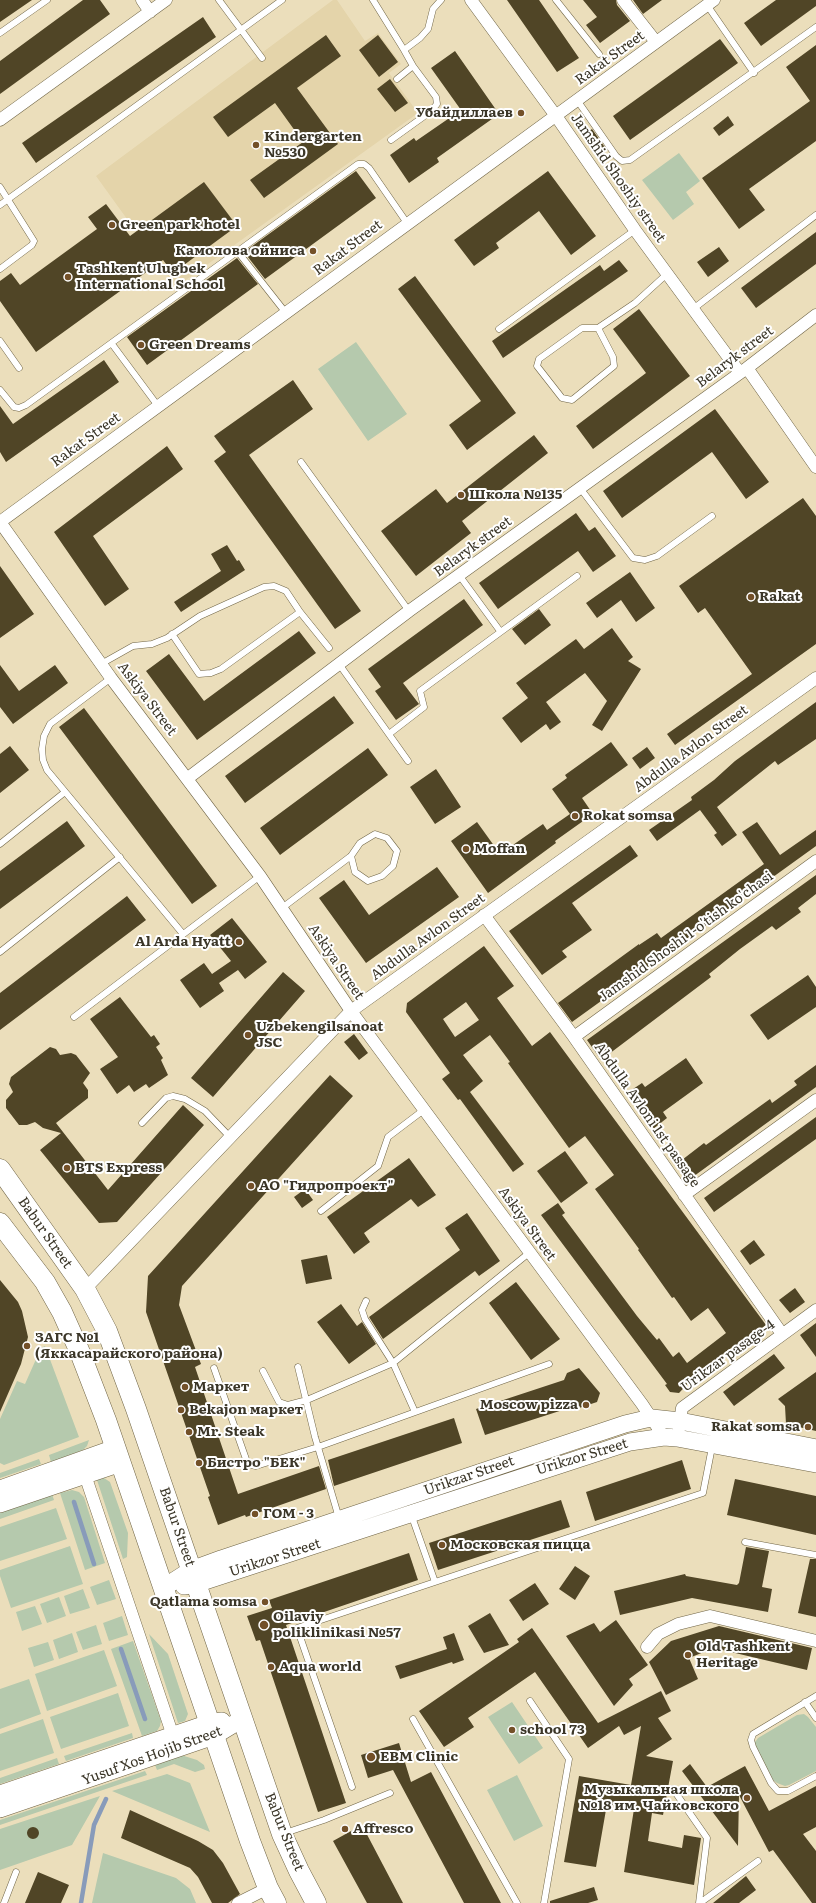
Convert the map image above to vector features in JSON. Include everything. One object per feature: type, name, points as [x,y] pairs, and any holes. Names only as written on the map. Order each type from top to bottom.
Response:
[{"type":"main road","name":"Babur Street","points":[[0,1170],[85,1289],[107,1331],[125,1377],[282,1834],[316,1903]]},
{"type":"main road","name":"Babur Street","points":[[0,1223],[45,1282],[62,1312],[79,1350],[118,1456],[250,1841],[272,1895]]},
{"type":"main road","name":"Urikzar Street","points":[[163,1588],[339,1520],[625,1424],[652,1418],[680,1421],[816,1448]]},
{"type":"main road","name":"Urikzor Street","points":[[194,1577],[410,1513],[618,1444],[641,1439],[670,1438],[816,1464]]},
{"type":"main road","points":[[0,1488],[83,1467],[118,1456]]},
{"type":"main road","points":[[0,1504],[83,1467]]},
{"type":"main road","name":"Yusuf Xos Hojib Street","points":[[0,1809],[175,1742],[242,1719]]},
{"type":"main road","name":"Yusuf Xos Hojib Street","points":[[0,1794],[175,1742]]},
{"type":"street","points":[[142,0],[150,12]]},
{"type":"street","points":[[0,120],[166,0]]},
{"type":"street","name":"Jamshid Shoshiy street","points":[[471,0],[556,116],[635,230],[693,309],[744,370]]},
{"type":"street","points":[[623,0],[656,42]]},
{"type":"street","name":"Rakat Street","points":[[0,522],[407,223],[710,3]]},
{"type":"street","name":"Belaryk street","points":[[188,778],[409,611],[744,370],[816,315]]},
{"type":"street","points":[[744,370],[816,467]]},
{"type":"street","name":"Askiya Street","points":[[0,522],[111,678],[188,778],[260,876],[351,1010],[529,1253],[652,1418],[670,1438]]},
{"type":"street","name":"Abdulla Avlon Street","points":[[85,1289],[351,1010],[816,678]]},
{"type":"street","name":"Jamshid Shoshi 1-o'tish ko'chasi","points":[[574,1037],[816,861]]},
{"type":"street","name":"Abdulla Avloni 1st passage","points":[[484,915],[574,1037],[782,1334]]},
{"type":"street","points":[[684,1195],[816,1100]]},
{"type":"street","name":"Urikzar pasage-4","points":[[670,1438],[680,1421],[682,1408],[816,1310]]},
{"type":"street","points":[[83,1467],[175,1742]]},
{"type":"street","points":[[647,1647],[658,1634],[678,1624],[710,1616],[816,1642]]},
{"type":"street","points":[[238,1903],[272,1895]]},
{"type":"lane","points":[[0,33],[47,0]]},
{"type":"lane","points":[[219,0],[262,58]]},
{"type":"lane","points":[[0,205],[240,29],[282,0]]},
{"type":"lane","points":[[373,0],[413,66],[436,97],[437,104],[430,112],[390,140]]},
{"type":"lane","points":[[404,50],[420,38],[428,29],[433,9],[441,0]]},
{"type":"lane","points":[[556,0],[599,54]]},
{"type":"lane","points":[[710,3],[754,72]]},
{"type":"lane","points":[[577,100],[616,156],[622,161],[630,160],[816,27]]},
{"type":"lane","points":[[397,79],[413,66]]},
{"type":"lane","points":[[0,390],[14,407],[23,407],[112,344],[358,164],[364,164],[368,168],[407,223]]},
{"type":"lane","points":[[0,188],[34,241],[32,245],[0,269]]},
{"type":"lane","points":[[693,309],[816,215]]},
{"type":"lane","points":[[498,329],[635,230]]},
{"type":"lane","points":[[238,252],[286,313]]},
{"type":"lane","points":[[598,328],[613,357],[614,366],[572,400],[562,398],[537,366],[539,359],[582,328],[598,328],[635,303],[668,273]]},
{"type":"lane","points":[[0,340],[19,368]]},
{"type":"lane","points":[[112,344],[158,406]]},
{"type":"lane","points":[[301,462],[409,611]]},
{"type":"lane","points":[[580,488],[633,558],[645,560],[657,556],[712,516]]},
{"type":"lane","points":[[459,575],[500,631]]},
{"type":"lane","points":[[389,734],[424,707],[420,691],[577,576]]},
{"type":"lane","points":[[101,664],[133,646],[152,644],[172,634],[200,616],[264,587],[274,586],[286,591],[300,612],[329,648]]},
{"type":"lane","points":[[172,634],[199,674],[211,673],[220,669],[300,612]]},
{"type":"lane","points":[[339,664],[408,761]]},
{"type":"lane","points":[[111,678],[50,724],[44,736],[42,749],[43,760],[47,770],[183,934]]},
{"type":"lane","points":[[0,844],[65,792]]},
{"type":"lane","points":[[282,908],[350,856],[360,843],[375,834],[387,838],[397,851],[393,866],[382,876],[368,881],[355,872],[350,856]]},
{"type":"lane","points":[[0,952],[120,857]]},
{"type":"lane","points":[[74,1017],[260,876]]},
{"type":"lane","points":[[142,1123],[166,1098],[173,1096],[185,1099],[205,1112],[230,1137]]},
{"type":"lane","points":[[320,1212],[378,1166],[388,1137],[425,1109]]},
{"type":"lane","points":[[263,1371],[279,1402],[288,1405],[306,1400],[393,1363],[529,1253]]},
{"type":"lane","points":[[366,1301],[362,1310],[365,1319],[393,1363],[415,1412]]},
{"type":"lane","points":[[214,1368],[247,1462],[256,1466],[318,1447],[549,1364]]},
{"type":"lane","points":[[298,1367],[318,1447],[339,1520]]},
{"type":"lane","points":[[352,1787],[297,1628],[703,1494],[712,1445]]},
{"type":"lane","points":[[410,1513],[435,1582]]},
{"type":"lane","points":[[745,1542],[816,1555]]},
{"type":"lane","points":[[816,1696],[753,1734],[751,1743],[771,1783],[778,1791],[788,1791],[816,1776]]},
{"type":"lane","points":[[530,1701],[569,1759],[544,1903]]},
{"type":"lane","points":[[805,1702],[816,1718]]},
{"type":"lane","points":[[413,1719],[517,1903]]},
{"type":"lane","points":[[673,1789],[707,1838],[700,1903]]},
{"type":"lane","points":[[282,1834],[324,1820],[390,1793]]},
{"type":"lane","points":[[700,1903],[758,1861]]},
{"type":"lane","points":[[4,1903],[16,1872]]},
{"type":"shaded area","name":"Kindergarten №530","points":[[333,0],[337,0],[365,41],[378,33],[401,64],[389,73],[418,113],[176,287],[96,176]]},
{"type":"green space","points":[[679,153],[700,181],[686,192],[694,204],[673,220],[642,180]]},
{"type":"green space","points":[[356,342],[407,414],[368,441],[318,369]]},
{"type":"green space","points":[[45,1346],[79,1437],[4,1465],[0,1463],[0,1419],[17,1381],[25,1384],[41,1348]]},
{"type":"green space","points":[[89,1440],[87,1446],[83,1450],[51,1462],[49,1455]]},
{"type":"green space","points":[[39,1459],[41,1464],[0,1478],[0,1473]]},
{"type":"green space","points":[[104,1478],[110,1482],[128,1533],[127,1557],[123,1559],[97,1480]]},
{"type":"green space","points":[[72,1490],[79,1492],[84,1497],[105,1563],[85,1570],[60,1493]]},
{"type":"green space","points":[[52,1494],[54,1500],[0,1519],[0,1513]]},
{"type":"green space","points":[[56,1508],[67,1539],[0,1561],[0,1527]]},
{"type":"green space","points":[[70,1546],[83,1584],[11,1608],[0,1576],[0,1570]]},
{"type":"green space","points":[[109,1580],[116,1599],[97,1605],[90,1587]]},
{"type":"green space","points":[[83,1589],[90,1608],[70,1614],[64,1596]]},
{"type":"green space","points":[[59,1597],[66,1616],[47,1623],[40,1604]]},
{"type":"green space","points":[[35,1606],[42,1624],[22,1631],[16,1612]]},
{"type":"green space","points":[[122,1616],[128,1635],[109,1641],[103,1623]]},
{"type":"green space","points":[[96,1625],[102,1644],[83,1650],[76,1632]]},
{"type":"green space","points":[[72,1633],[78,1652],[59,1659],[53,1640]]},
{"type":"green space","points":[[149,1634],[168,1654],[188,1714],[185,1721],[178,1723]]},
{"type":"green space","points":[[133,1641],[161,1721],[157,1731],[142,1736],[111,1649]]},
{"type":"green space","points":[[48,1642],[54,1660],[34,1667],[28,1648]]},
{"type":"green space","points":[[104,1650],[117,1686],[47,1711],[35,1674]]},
{"type":"green space","points":[[29,1679],[41,1714],[0,1729],[0,1689]]},
{"type":"green space","points":[[118,1693],[129,1726],[61,1749],[50,1717]]},
{"type":"green space","points":[[512,1702],[543,1748],[519,1764],[488,1717]]},
{"type":"green space","points":[[804,1714],[816,1727],[816,1771],[785,1786],[773,1780],[755,1745],[755,1742],[758,1738],[797,1715]]},
{"type":"green space","points":[[43,1719],[54,1753],[0,1771],[0,1734]]},
{"type":"green space","points":[[132,1733],[133,1738],[66,1761],[64,1756]]},
{"type":"green space","points":[[181,1755],[197,1760],[204,1765],[205,1769],[195,1772],[174,1764],[157,1770],[154,1762]]},
{"type":"green space","points":[[57,1758],[59,1764],[0,1784],[0,1778]]},
{"type":"green space","points":[[145,1771],[147,1775],[0,1825],[0,1820]]},
{"type":"green space","points":[[167,1774],[190,1783],[210,1832],[112,1791]]},
{"type":"green space","points":[[517,1775],[543,1826],[514,1841],[487,1790]]},
{"type":"green space","points":[[100,1796],[72,1845],[0,1870],[0,1829]]},
{"type":"green space","points":[[103,1853],[176,1878],[190,1889],[196,1903],[92,1903]]},
{"type":"building","points":[[0,0],[32,0],[0,22]]},
{"type":"building","points":[[83,0],[100,0],[110,14],[0,94],[0,61]]},
{"type":"building","points":[[507,0],[539,0],[579,58],[557,72]]},
{"type":"building","points":[[583,0],[616,0],[617,5],[630,21],[600,43],[586,25],[597,17]]},
{"type":"building","points":[[633,0],[662,0],[643,14]]},
{"type":"building","points":[[776,0],[816,0],[816,6],[761,46],[744,23]]},
{"type":"building","points":[[203,17],[216,37],[36,163],[22,143]]},
{"type":"building","points":[[326,35],[341,56],[297,88],[338,144],[264,198],[250,180],[303,142],[275,103],[228,137],[213,117]]},
{"type":"building","points":[[378,35],[398,62],[379,77],[359,50]]},
{"type":"building","points":[[720,39],[738,63],[630,140],[613,116]]},
{"type":"building","points":[[816,45],[816,141],[749,189],[765,210],[739,229],[702,178],[810,101],[786,67]]},
{"type":"building","points":[[455,51],[499,114],[437,158],[439,162],[409,183],[390,155],[414,138],[416,141],[461,110],[431,68]]},
{"type":"building","points":[[390,79],[408,103],[395,112],[377,89]]},
{"type":"building","points":[[728,116],[734,125],[719,136],[713,128]]},
{"type":"building","points":[[592,129],[606,149],[596,156],[582,136]]},
{"type":"building","points":[[356,171],[376,198],[265,279],[244,252]]},
{"type":"building","points":[[548,171],[596,236],[571,255],[539,211],[496,243],[499,248],[474,266],[454,240]]},
{"type":"building","points":[[204,182],[237,226],[173,273],[163,260],[36,352],[0,301],[0,281],[11,273],[20,285],[97,229],[88,217],[106,204],[130,236]]},
{"type":"building","points":[[816,232],[816,264],[756,308],[741,288]]},
{"type":"building","points":[[719,247],[729,261],[708,277],[697,262]]},
{"type":"building","points":[[237,258],[258,284],[147,365],[127,337]]},
{"type":"building","points":[[619,260],[628,271],[503,358],[492,341],[600,265],[604,271]]},
{"type":"building","points":[[415,276],[516,413],[467,450],[449,425],[481,401],[398,289]]},
{"type":"building","points":[[639,309],[690,376],[593,449],[576,426],[646,373],[613,329]]},
{"type":"building","points":[[104,360],[119,382],[6,462],[0,452],[0,406],[13,424]]},
{"type":"building","points":[[293,380],[313,409],[249,455],[361,611],[335,629],[214,461],[226,452],[214,436]]},
{"type":"building","points":[[715,409],[769,482],[746,499],[712,452],[622,518],[603,491]]},
{"type":"building","points":[[534,435],[548,453],[462,521],[471,533],[416,576],[381,531],[436,489],[447,503]]},
{"type":"building","points":[[167,446],[183,469],[93,536],[129,589],[105,606],[54,532]]},
{"type":"building","name":"Rakat","points":[[803,498],[816,516],[816,644],[675,745],[667,734],[752,674],[705,608],[698,613],[679,586]]},
{"type":"building","points":[[576,513],[589,531],[595,527],[616,556],[593,572],[578,551],[498,609],[479,583]]},
{"type":"building","points":[[227,545],[237,561],[239,560],[245,570],[181,612],[174,602],[221,571],[211,554]]},
{"type":"building","points":[[0,566],[34,614],[0,638]]},
{"type":"building","points":[[630,572],[655,608],[636,622],[621,600],[597,618],[586,603]]},
{"type":"building","points":[[464,599],[483,625],[403,683],[419,704],[396,720],[375,691],[381,687],[368,669]]},
{"type":"building","points":[[539,609],[551,625],[525,645],[512,629]]},
{"type":"building","points":[[612,628],[633,657],[628,661],[641,669],[602,731],[592,725],[607,701],[585,673],[546,702],[561,722],[550,730],[546,724],[521,743],[502,718],[528,698],[516,683],[576,639],[584,649]]},
{"type":"building","points":[[299,631],[316,653],[197,740],[146,671],[169,654],[204,701]]},
{"type":"building","points":[[0,665],[19,691],[55,665],[68,683],[13,724],[0,707]]},
{"type":"building","points":[[334,696],[354,723],[245,803],[225,776]]},
{"type":"building","points":[[816,702],[816,739],[778,765],[775,761],[717,807],[737,835],[722,846],[714,835],[717,833],[700,810],[657,841],[649,830],[692,800],[691,797],[714,780],[735,761]]},
{"type":"building","points":[[84,708],[217,886],[192,904],[59,727]]},
{"type":"building","points":[[611,742],[628,765],[582,798],[593,814],[555,841],[556,843],[488,893],[451,841],[477,822],[500,854],[543,824],[547,830],[570,814],[552,789],[567,778],[565,775]]},
{"type":"building","points":[[10,746],[29,770],[0,793],[0,754]]},
{"type":"building","points":[[647,747],[655,758],[640,769],[632,758]]},
{"type":"building","points":[[368,748],[388,775],[280,855],[260,828]]},
{"type":"building","points":[[436,769],[461,807],[435,824],[410,787]]},
{"type":"building","points":[[67,821],[85,846],[0,909],[0,871]]},
{"type":"building","points":[[757,822],[780,855],[816,830],[816,846],[572,1022],[558,1003],[639,944],[657,933],[661,938],[764,864],[742,832]]},
{"type":"building","points":[[630,845],[638,856],[572,903],[592,930],[562,951],[567,957],[542,975],[509,931]]},
{"type":"building","points":[[437,867],[459,897],[366,963],[319,898],[344,880],[369,915]]},
{"type":"building","points":[[816,875],[816,894],[798,908],[801,912],[776,930],[772,926],[740,949],[709,974],[711,977],[601,1060],[587,1040]]},
{"type":"building","points":[[127,896],[146,920],[0,1030],[0,993]]},
{"type":"building","points":[[232,918],[267,962],[245,979],[238,970],[219,983],[224,991],[200,1008],[180,980],[204,963],[212,974],[231,961],[210,935]]},
{"type":"building","points":[[484,946],[514,986],[497,998],[532,1046],[550,1032],[766,1325],[736,1347],[735,1345],[695,1376],[679,1393],[670,1392],[665,1385],[667,1384],[541,1215],[558,1203],[565,1213],[562,1215],[637,1316],[657,1340],[659,1338],[673,1357],[679,1352],[687,1363],[726,1333],[708,1308],[691,1321],[674,1297],[672,1298],[638,1250],[639,1249],[595,1189],[614,1175],[585,1136],[569,1148],[508,1063],[510,1062],[490,1035],[463,1055],[483,1081],[470,1092],[524,1164],[513,1172],[460,1099],[458,1100],[442,1079],[450,1073],[406,1012],[407,1003]],"holes":[[[466,1002],[479,1020],[455,1037],[443,1019]]]},
{"type":"building","name":"Uzbekengilsanoat JSC","points":[[283,972],[305,991],[213,1097],[191,1078]]},
{"type":"building","points":[[808,975],[816,987],[816,1007],[768,1040],[750,1015]]},
{"type":"building","points":[[120,997],[151,1037],[154,1035],[160,1044],[156,1047],[163,1058],[161,1060],[168,1075],[149,1088],[146,1084],[134,1092],[129,1085],[117,1094],[100,1069],[118,1057],[90,1019]]},
{"type":"building","points":[[354,1034],[368,1053],[359,1060],[344,1042]]},
{"type":"building","points":[[50,1047],[56,1049],[60,1055],[71,1053],[76,1055],[90,1073],[83,1083],[88,1090],[88,1098],[56,1123],[108,1190],[183,1105],[204,1125],[117,1222],[99,1223],[40,1150],[61,1133],[43,1128],[35,1122],[27,1125],[19,1125],[6,1108],[6,1100],[13,1092],[9,1084],[11,1077]]},
{"type":"building","points":[[686,1058],[703,1083],[663,1112],[667,1118],[653,1129],[627,1093],[642,1083],[645,1087]]},
{"type":"building","points":[[816,1065],[816,1087],[690,1179],[678,1163],[704,1143],[706,1145],[770,1099],[772,1103],[797,1085],[794,1081]]},
{"type":"building","name":"АО \"Гидропроект\"","points":[[330,1075],[353,1096],[182,1286],[179,1305],[201,1364],[195,1367],[238,1494],[319,1466],[326,1489],[246,1517],[245,1515],[218,1525],[208,1497],[210,1496],[146,1312],[148,1276]]},
{"type":"building","points":[[816,1117],[816,1139],[714,1212],[704,1198]]},
{"type":"building","points":[[565,1151],[588,1183],[561,1203],[537,1171]]},
{"type":"building","points":[[409,1158],[436,1195],[418,1207],[411,1199],[364,1233],[370,1242],[354,1254],[327,1217]]},
{"type":"building","points":[[305,1189],[313,1200],[302,1208],[294,1197]]},
{"type":"building","points":[[467,1213],[500,1261],[479,1276],[475,1271],[383,1339],[369,1317],[460,1250],[445,1228]]},
{"type":"building","points":[[754,1240],[765,1255],[750,1265],[740,1251]]},
{"type":"building","points":[[327,1255],[332,1279],[306,1284],[301,1260]]},
{"type":"building","points":[[0,1280],[18,1302],[22,1311],[28,1337],[21,1364],[0,1412]]},
{"type":"building","points":[[516,1282],[560,1339],[531,1360],[489,1303]]},
{"type":"building","points":[[795,1288],[805,1302],[790,1313],[779,1300]]},
{"type":"building","points":[[341,1304],[357,1326],[362,1322],[376,1344],[349,1364],[317,1322]]},
{"type":"building","points":[[816,1323],[816,1357],[800,1335]]},
{"type":"building","points":[[774,1354],[785,1368],[734,1406],[723,1392]]},
{"type":"building","points":[[579,1368],[600,1393],[597,1402],[573,1410],[572,1407],[485,1435],[476,1409],[564,1380],[567,1373]]},
{"type":"building","points":[[816,1372],[816,1431],[786,1424],[785,1406],[778,1399]]},
{"type":"building","points":[[454,1418],[462,1443],[334,1486],[328,1460]]},
{"type":"building","points":[[682,1460],[691,1489],[595,1521],[586,1492]]},
{"type":"building","points":[[735,1479],[816,1496],[816,1535],[727,1515]]},
{"type":"building","points":[[561,1500],[570,1527],[438,1570],[429,1543]]},
{"type":"building","points":[[746,1547],[769,1551],[762,1587],[772,1589],[768,1612],[692,1598],[620,1615],[614,1591],[685,1574],[686,1576],[737,1585],[739,1583]]},
{"type":"building","points":[[409,1553],[418,1580],[286,1625],[346,1803],[318,1812],[260,1640],[256,1641],[247,1616],[272,1608],[269,1600]]},
{"type":"building","points":[[810,1559],[816,1559],[816,1617],[798,1613]]},
{"type":"building","points":[[575,1566],[590,1576],[575,1600],[559,1589]]},
{"type":"building","points":[[535,1583],[549,1604],[523,1621],[509,1600]]},
{"type":"building","points":[[490,1613],[509,1645],[484,1653],[468,1626]]},
{"type":"building","points":[[616,1620],[648,1665],[629,1679],[633,1685],[614,1706],[566,1636],[594,1623],[600,1632]]},
{"type":"building","points":[[719,1626],[812,1648],[807,1670],[714,1648],[689,1658],[698,1679],[666,1695],[649,1662],[671,1641]]},
{"type":"building","points":[[532,1628],[598,1723],[661,1691],[671,1711],[658,1718],[672,1739],[646,1756],[673,1761],[663,1815],[652,1813],[648,1841],[682,1848],[684,1835],[701,1838],[694,1885],[624,1872],[634,1809],[607,1804],[596,1867],[564,1862],[579,1776],[631,1785],[641,1726],[624,1735],[619,1726],[588,1748],[535,1672],[468,1718],[474,1727],[444,1747],[419,1711],[519,1642],[517,1639]]},
{"type":"building","points":[[454,1633],[464,1660],[453,1664],[452,1662],[400,1679],[395,1666],[447,1649],[443,1637]]},
{"type":"building","points":[[399,1743],[411,1782],[431,1772],[501,1903],[464,1903],[393,1770],[368,1778],[361,1755]]},
{"type":"building","points":[[690,1764],[707,1787],[745,1766],[769,1811],[816,1786],[816,1827],[803,1834],[816,1851],[816,1903],[812,1903],[773,1850],[769,1852],[739,1795],[738,1846],[682,1771]]},
{"type":"building","points":[[130,1810],[198,1841],[213,1850],[223,1863],[240,1894],[228,1903],[212,1903],[198,1877],[190,1868],[121,1838]]},
{"type":"building","points":[[362,1825],[403,1903],[367,1903],[333,1841]]},
{"type":"building","points":[[31,1827],[35,1827],[39,1833],[35,1839],[31,1839],[27,1835],[27,1831]]},
{"type":"building","points":[[38,1872],[69,1885],[61,1903],[25,1903]]},
{"type":"building","points":[[746,1876],[756,1890],[739,1903],[713,1903]]},
{"type":"building","points":[[594,1887],[598,1900],[588,1903],[550,1903],[550,1901]]},
{"type":"waterway","points":[[74,1502],[94,1564]]},
{"type":"waterway","points":[[121,1649],[145,1719]]},
{"type":"waterway","points":[[81,1903],[94,1825],[106,1799]]},
{"type":"place","name":"Убайдиллаев","points":[[521,113]]},
{"type":"place","name":"Kindergarten №530","points":[[256,145]]},
{"type":"place","name":"Green park hotel","points":[[112,225]]},
{"type":"place","name":"Камолова ойниса","points":[[313,251]]},
{"type":"place","name":"Tashkent Ulugbek International School","points":[[68,277]]},
{"type":"place","name":"Green Dreams","points":[[141,345]]},
{"type":"place","name":"Школа №135","points":[[461,495]]},
{"type":"place","name":"Rakat","points":[[751,597]]},
{"type":"place","name":"Rokat somsa","points":[[575,816]]},
{"type":"place","name":"Moffan","points":[[466,849]]},
{"type":"place","name":"Al Arda Hyatt","points":[[239,942]]},
{"type":"place","name":"Uzbekengilsanoat JSC","points":[[248,1035]]},
{"type":"place","name":"BTS Express","points":[[67,1168]]},
{"type":"place","name":"АО \"Гидропроект\"","points":[[251,1186]]},
{"type":"place","name":"ЗАГС №1 (Яккасарайского района)","points":[[27,1346]]},
{"type":"place","name":"Маркет","points":[[185,1387]]},
{"type":"place","name":"Moscow pizza","points":[[586,1405]]},
{"type":"place","name":"Bekajon маркет","points":[[181,1410]]},
{"type":"place","name":"Rakat somsa","points":[[808,1427]]},
{"type":"place","name":"Mr. Steak","points":[[189,1432]]},
{"type":"place","name":"Бистро \"БЕК\"","points":[[199,1463]]},
{"type":"place","name":"ГОМ - 3","points":[[255,1514]]},
{"type":"place","name":"Московская пицца","points":[[442,1545]]},
{"type":"place","name":"Qatlama somsa","points":[[265,1602]]},
{"type":"place","name":"Oilaviy poliklinikasi №57","points":[[264,1625]]},
{"type":"place","name":"Old Tashkent Heritage","points":[[688,1655]]},
{"type":"place","name":"Aqua world","points":[[271,1667]]},
{"type":"place","name":"school 73","points":[[512,1730]]},
{"type":"place","name":"EBM Clinic","points":[[371,1757]]},
{"type":"place","name":"Музыкальная школа №18 им. Чайковского","points":[[747,1798]]},
{"type":"place","name":"Affresco","points":[[345,1829]]}]
